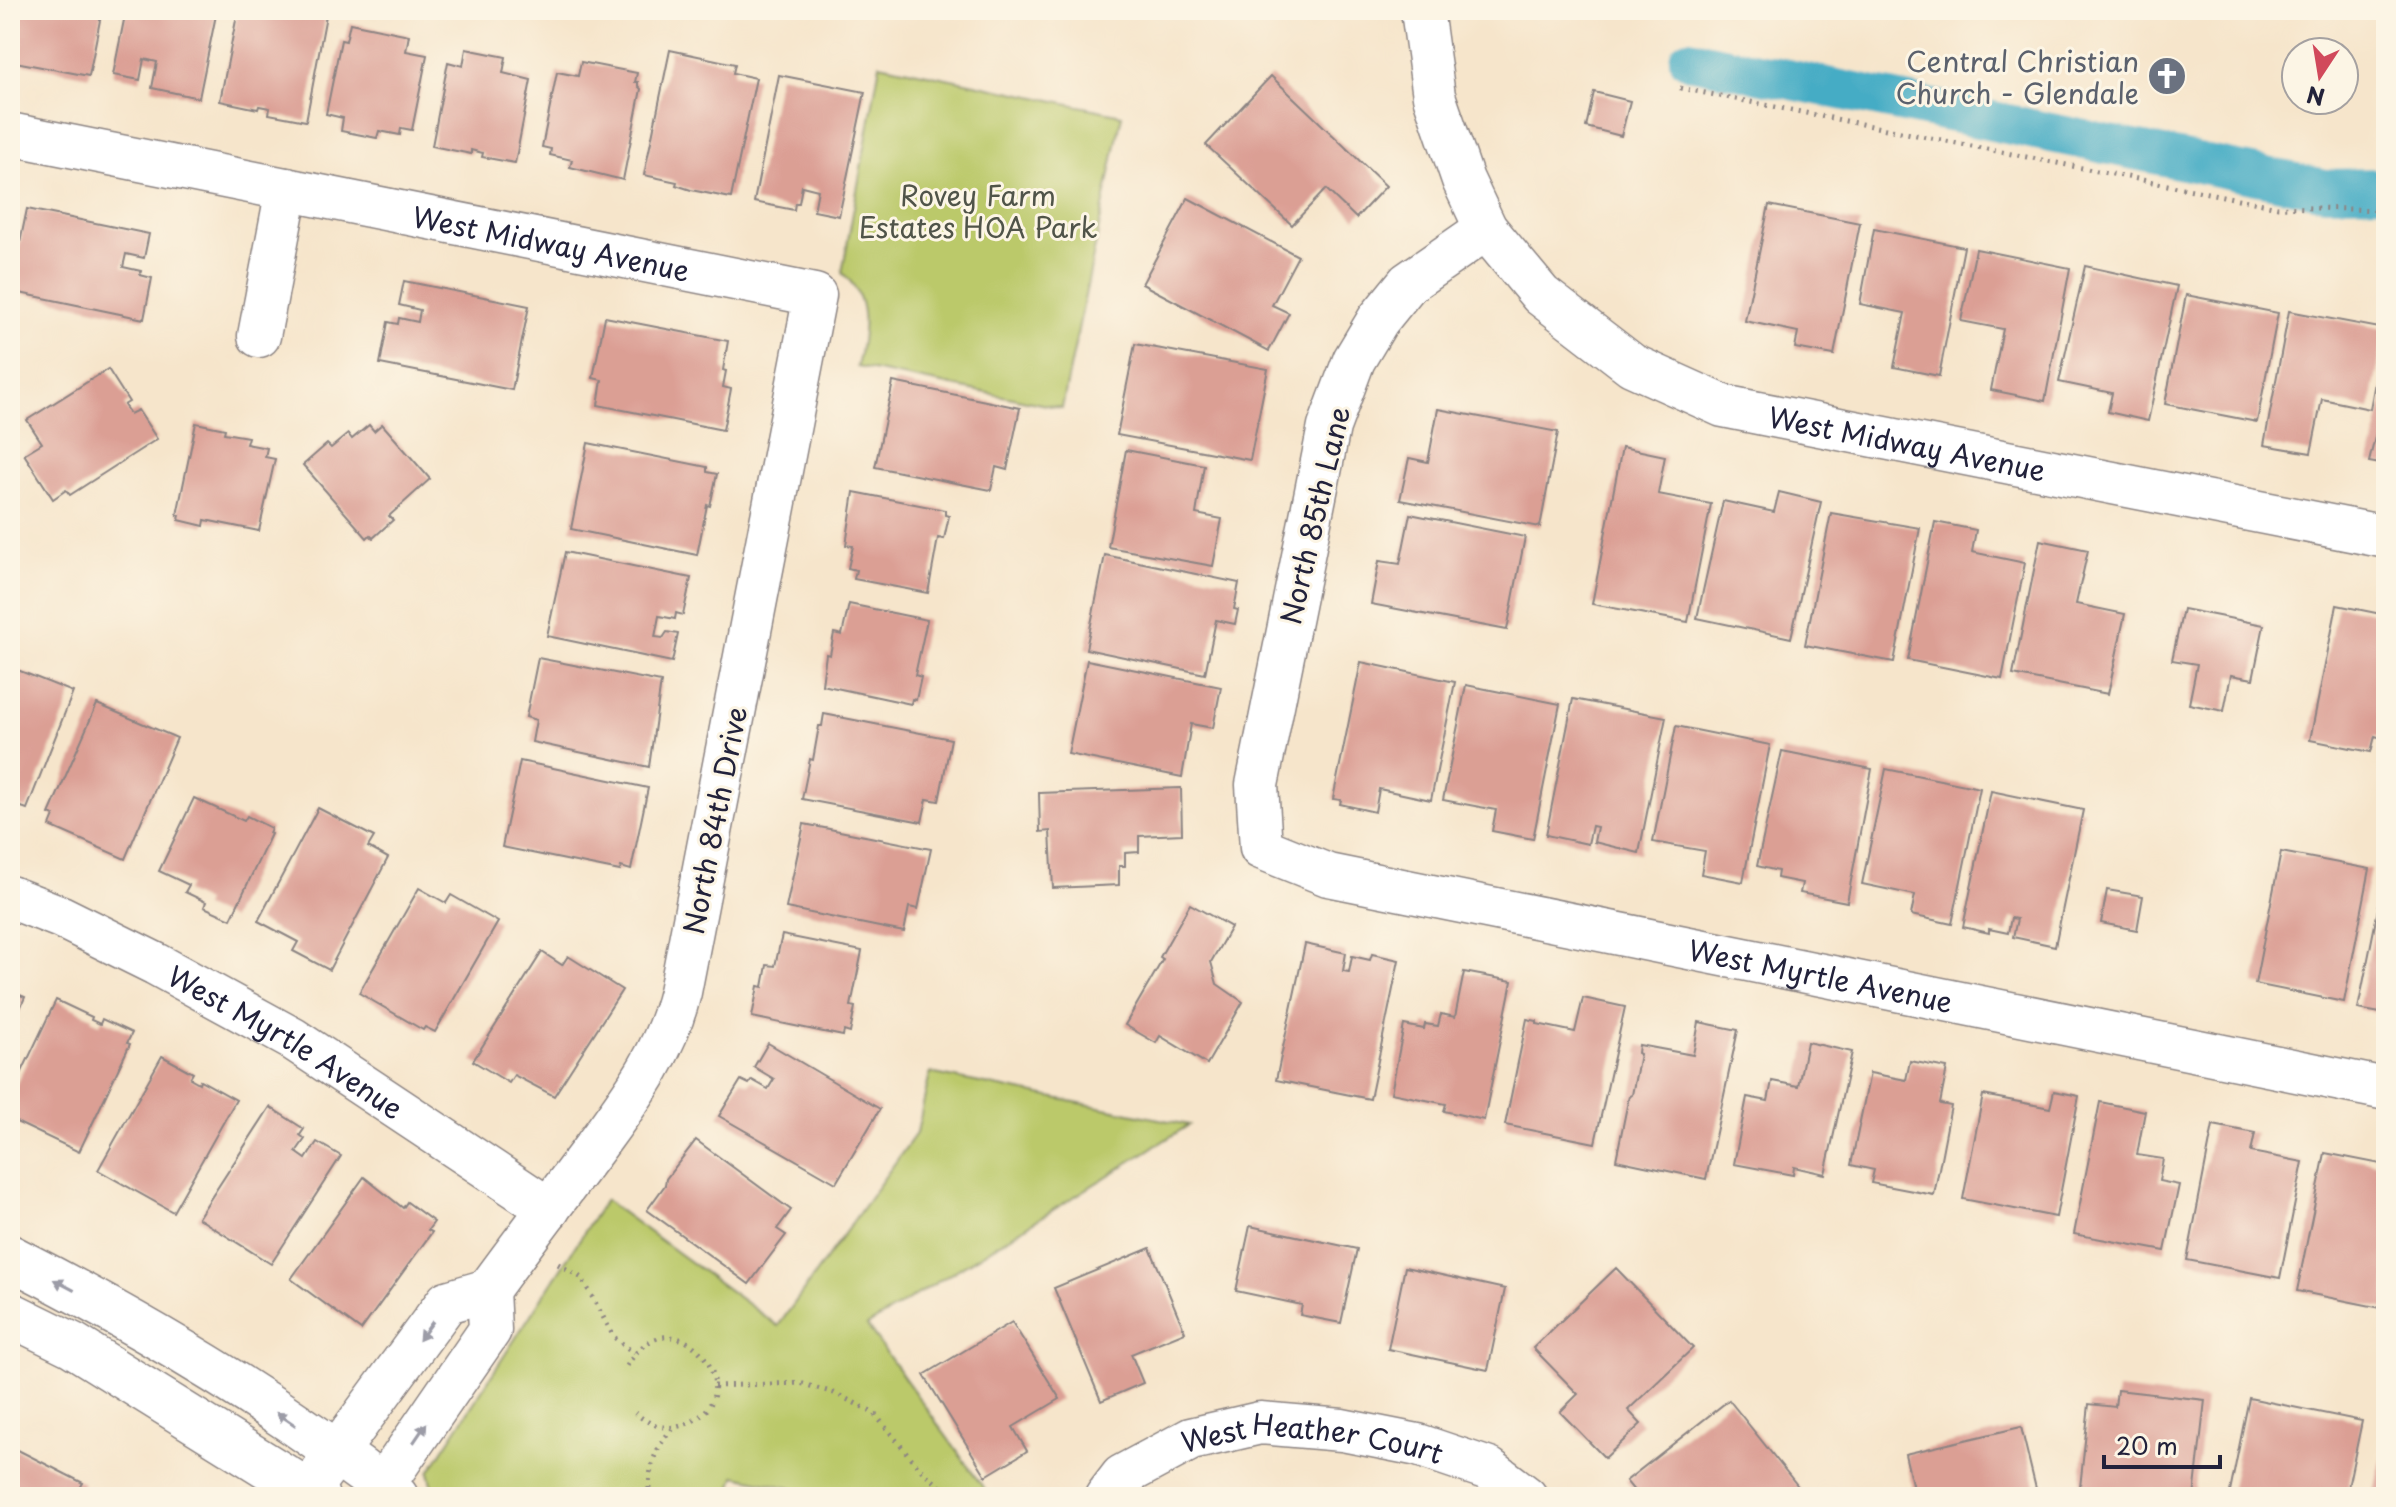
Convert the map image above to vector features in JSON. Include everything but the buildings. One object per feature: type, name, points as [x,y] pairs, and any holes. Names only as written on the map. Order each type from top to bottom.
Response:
[{"type":"street","points":[[1422,10],[1434,96],[1463,180],[1486,229]]},
{"type":"street","name":"West Midway Avenue","points":[[10,134],[815,295]]},
{"type":"street","points":[[259,336],[287,189]]},
{"type":"street","name":"West Midway Avenue","points":[[1486,229],[1541,295],[1632,365],[1723,406],[2386,537]]},
{"type":"street","name":"North 85th Lane","points":[[1261,848],[1257,785],[1329,427],[1354,360],[1378,320],[1408,283],[1486,229]]},
{"type":"street","name":"North 84th Drive","points":[[488,1290],[639,1087],[662,1049],[673,1022],[815,295]]},
{"type":"street","name":"West Myrtle Avenue","points":[[1261,848],[1328,875],[2386,1089]]},
{"type":"street","name":"West Myrtle Avenue","points":[[10,897],[61,917],[156,964],[293,1039],[549,1209]]},
{"type":"street","points":[[10,1257],[109,1309],[191,1358],[338,1453],[385,1494],[490,1330],[488,1290],[447,1302],[338,1453],[312,1494],[73,1345],[10,1314]]},
{"type":"street","name":"West Heather Court","points":[[1106,1497],[1122,1476],[1191,1439],[1260,1423],[1342,1430],[1418,1445],[1489,1469],[1526,1497]]},
{"type":"path","points":[[1680,88],[2278,207],[2386,210]]},
{"type":"path","points":[[523,1242],[582,1278],[614,1337],[634,1353]]},
{"type":"path","points":[[627,1366],[634,1353],[645,1344],[659,1338],[673,1337],[687,1341],[709,1361],[714,1386],[710,1403],[701,1415],[689,1423],[674,1428],[660,1427],[646,1422],[635,1413]]},
{"type":"path","points":[[714,1386],[800,1383],[834,1393],[873,1412],[920,1469],[952,1497]]},
{"type":"path","points":[[649,1497],[649,1478],[655,1455],[665,1436],[674,1428]]},
{"type":"green space","name":"Rovey Farm Estates HOA Park","points":[[880,64],[1122,115],[1062,408],[857,367],[862,342],[862,305],[858,293],[842,273]]},
{"type":"green space","points":[[930,1073],[1189,1125],[867,1326],[990,1497],[833,1497],[735,1476],[729,1497],[440,1497],[434,1492],[429,1472],[605,1200],[778,1326],[917,1132]]},
{"type":"waterway","points":[[1689,59],[2325,189],[2386,188]]},
{"type":"place","name":"Central Christian Church - Glendale","points":[[2167,76]]}]
